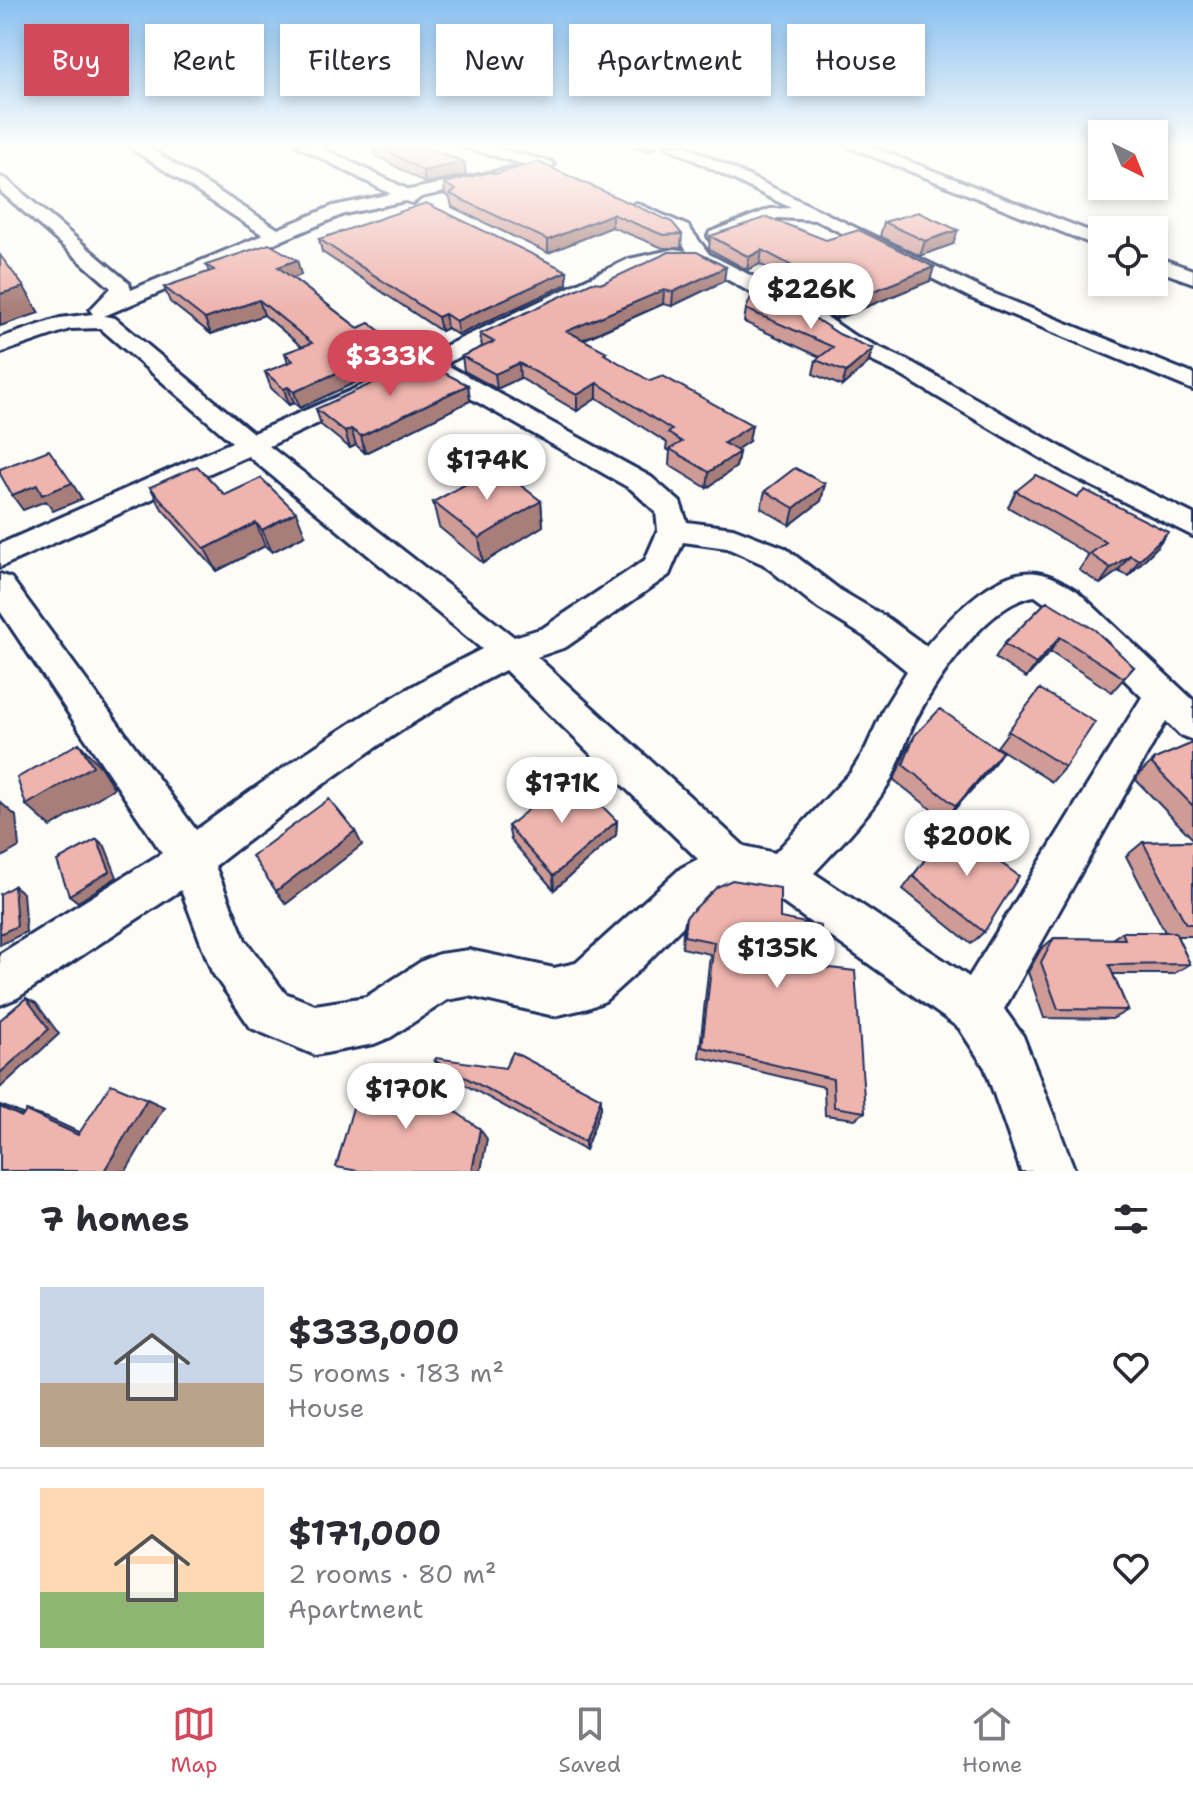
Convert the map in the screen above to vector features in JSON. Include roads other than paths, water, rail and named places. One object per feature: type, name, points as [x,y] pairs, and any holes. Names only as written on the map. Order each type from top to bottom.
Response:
[{"type":"street","points":[[22,201],[122,287],[118,296],[97,314]]},
{"type":"street","points":[[221,201],[276,236]]},
{"type":"street","points":[[0,346],[97,314],[339,210],[381,201]]},
{"type":"street","points":[[419,201],[436,209]]},
{"type":"street","points":[[616,201],[682,230],[697,252],[806,313],[845,340],[905,368],[1076,467],[1193,526]]},
{"type":"street","points":[[789,201],[980,295],[1193,383]]},
{"type":"street","points":[[995,201],[1088,237]]},
{"type":"street","points":[[0,556],[251,445],[657,257],[697,252],[776,213],[819,215]]},
{"type":"street","points":[[1168,267],[1193,277]]},
{"type":"street","points":[[564,271],[592,285]]},
{"type":"street","points":[[97,314],[251,445],[509,652],[733,864],[782,876],[976,1011],[1005,1054],[1048,1171]]},
{"type":"street","points":[[0,981],[191,859],[268,801],[445,684],[509,652],[554,638],[658,567],[673,530],[670,509],[641,483],[426,363]]},
{"type":"street","points":[[673,530],[733,538],[774,556],[829,599],[877,628],[930,669]]},
{"type":"street","points":[[782,876],[848,807],[875,770],[897,720],[949,639],[990,603],[1034,584],[1051,590],[1065,600],[1193,724]]},
{"type":"street","points":[[0,586],[191,859],[228,956],[268,1011],[315,1030],[374,1020],[439,978],[469,973],[554,992],[588,984],[696,883],[733,864]]},
{"type":"street","points":[[976,1011],[1162,695]]}]
